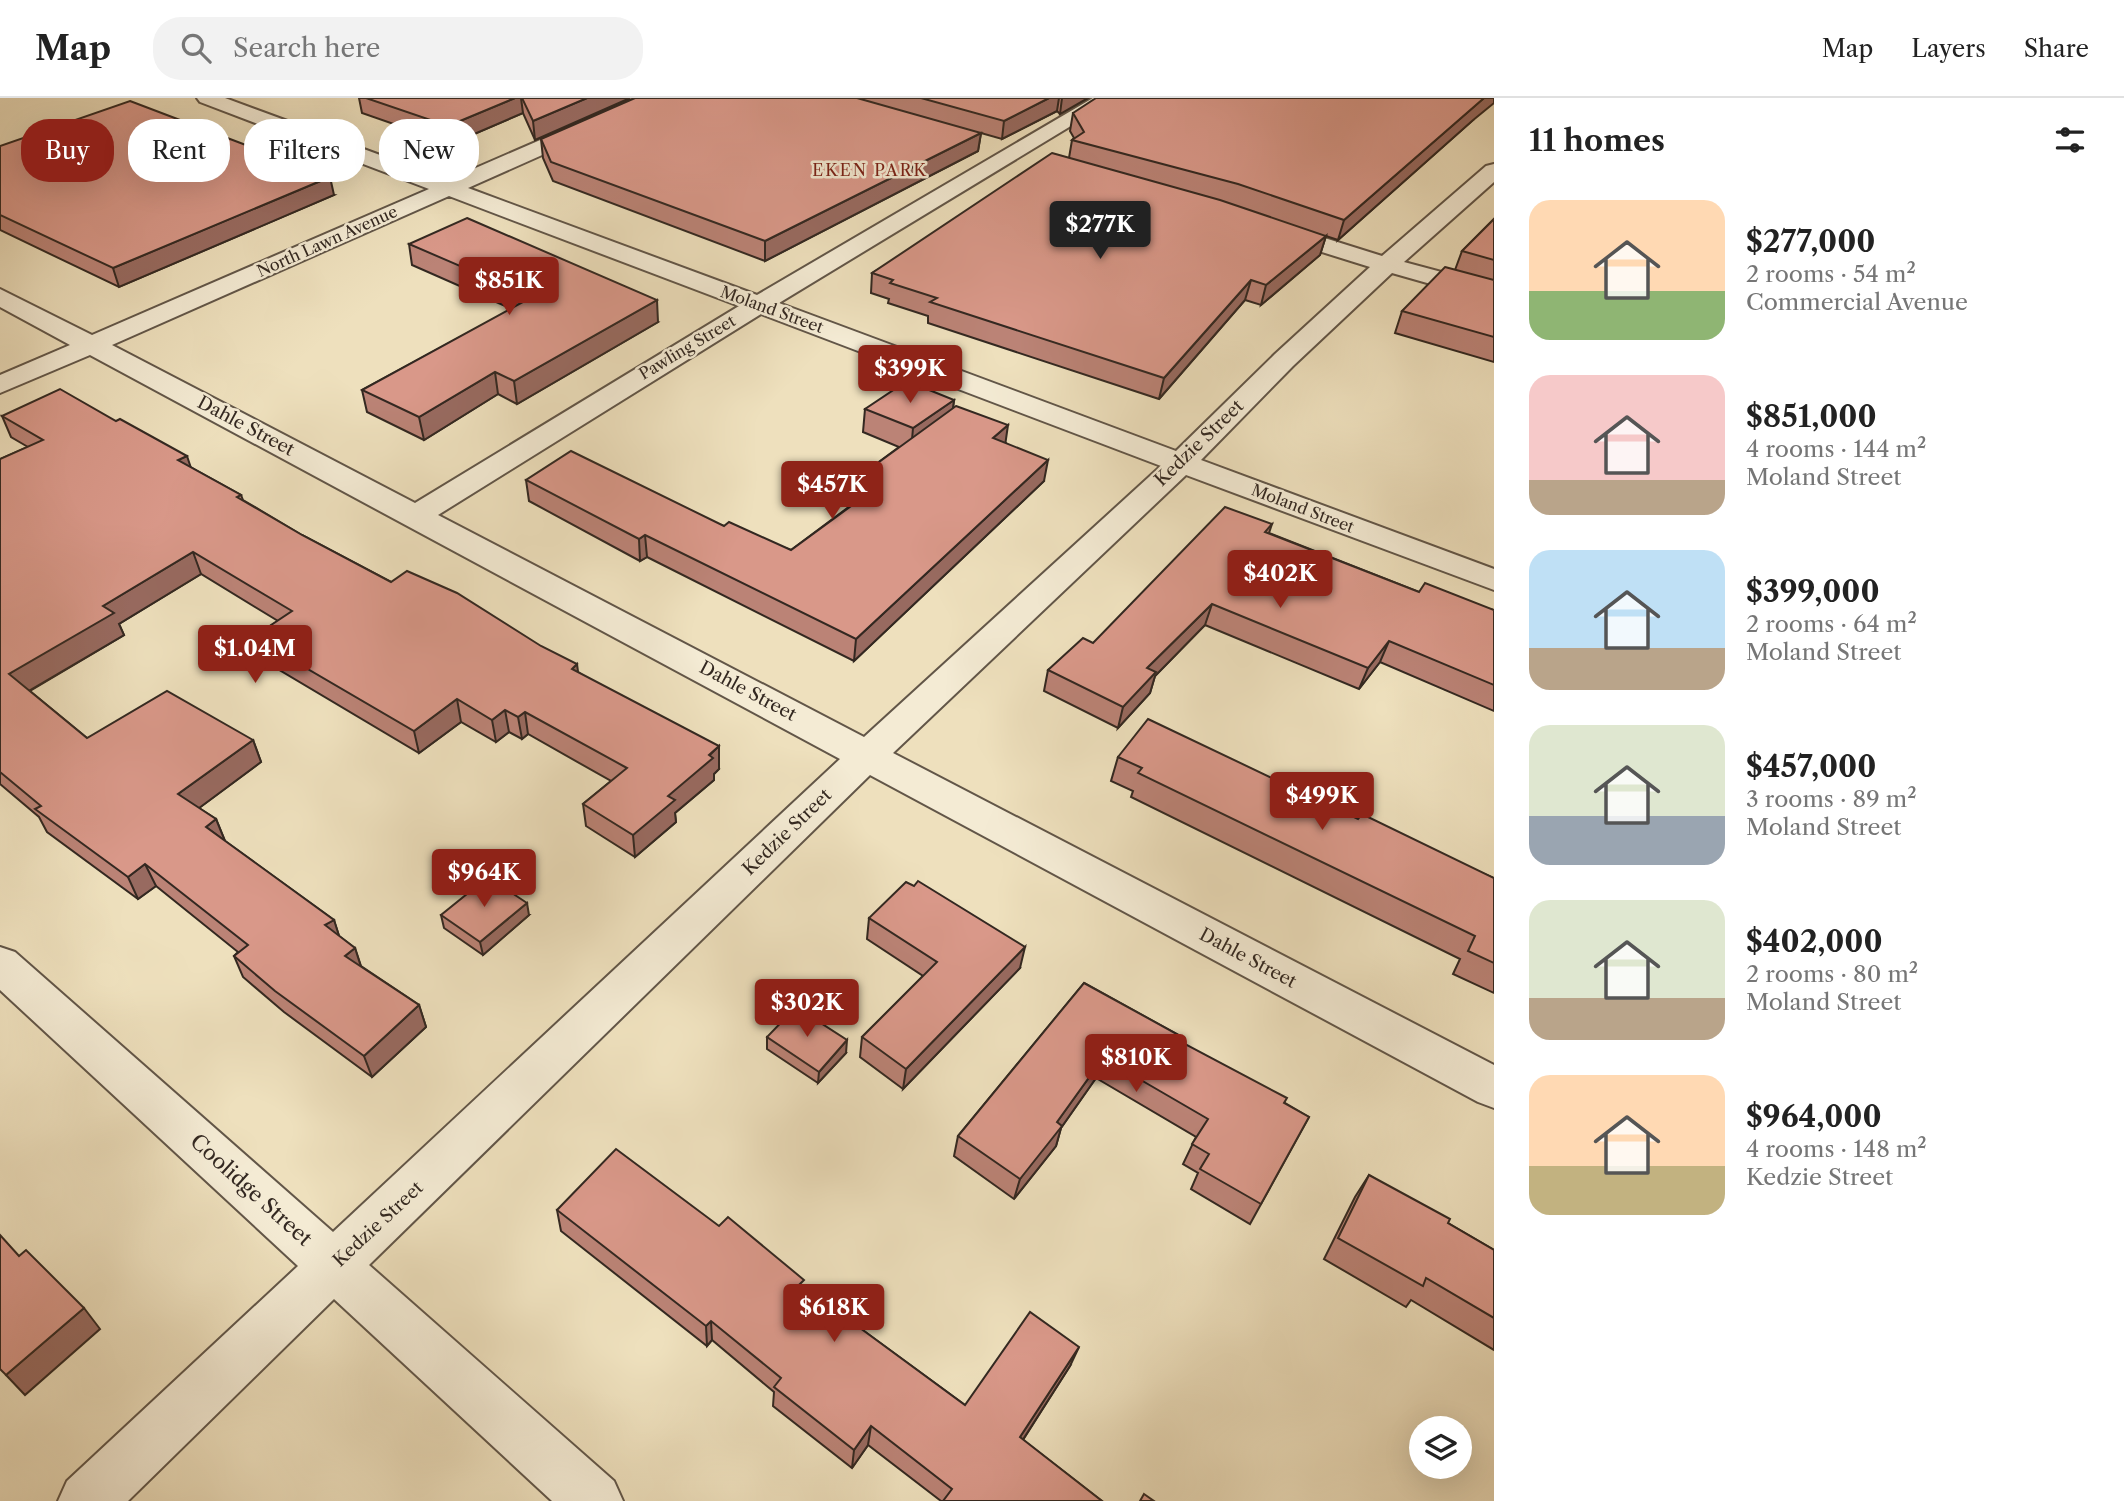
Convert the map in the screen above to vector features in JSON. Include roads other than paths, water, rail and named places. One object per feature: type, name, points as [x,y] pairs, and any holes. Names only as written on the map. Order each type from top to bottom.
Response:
[{"type":"street","name":"Moland Street","points":[[207,98],[1494,580]]},
{"type":"street","name":"North Lawn Avenue","points":[[0,385],[654,98]]},
{"type":"street","name":"Pawling Street","points":[[415,516],[759,305],[1025,156],[1107,98]]},
{"type":"street","points":[[987,145],[1025,156]]},
{"type":"street","name":"Kedzie Street","points":[[87,1501],[868,755],[1181,463],[1284,360],[1394,258],[1494,171]]},
{"type":"street","points":[[1248,218],[1298,239],[1494,281]]},
{"type":"street","points":[[1394,258],[1494,294]]},
{"type":"street","name":"Dahle Street","points":[[0,297],[1494,1088]]},
{"type":"street","name":"Coolidge Street","points":[[0,964],[594,1501]]},
{"type":"district","name":"EKEN PARK","points":[[870,170]]}]
